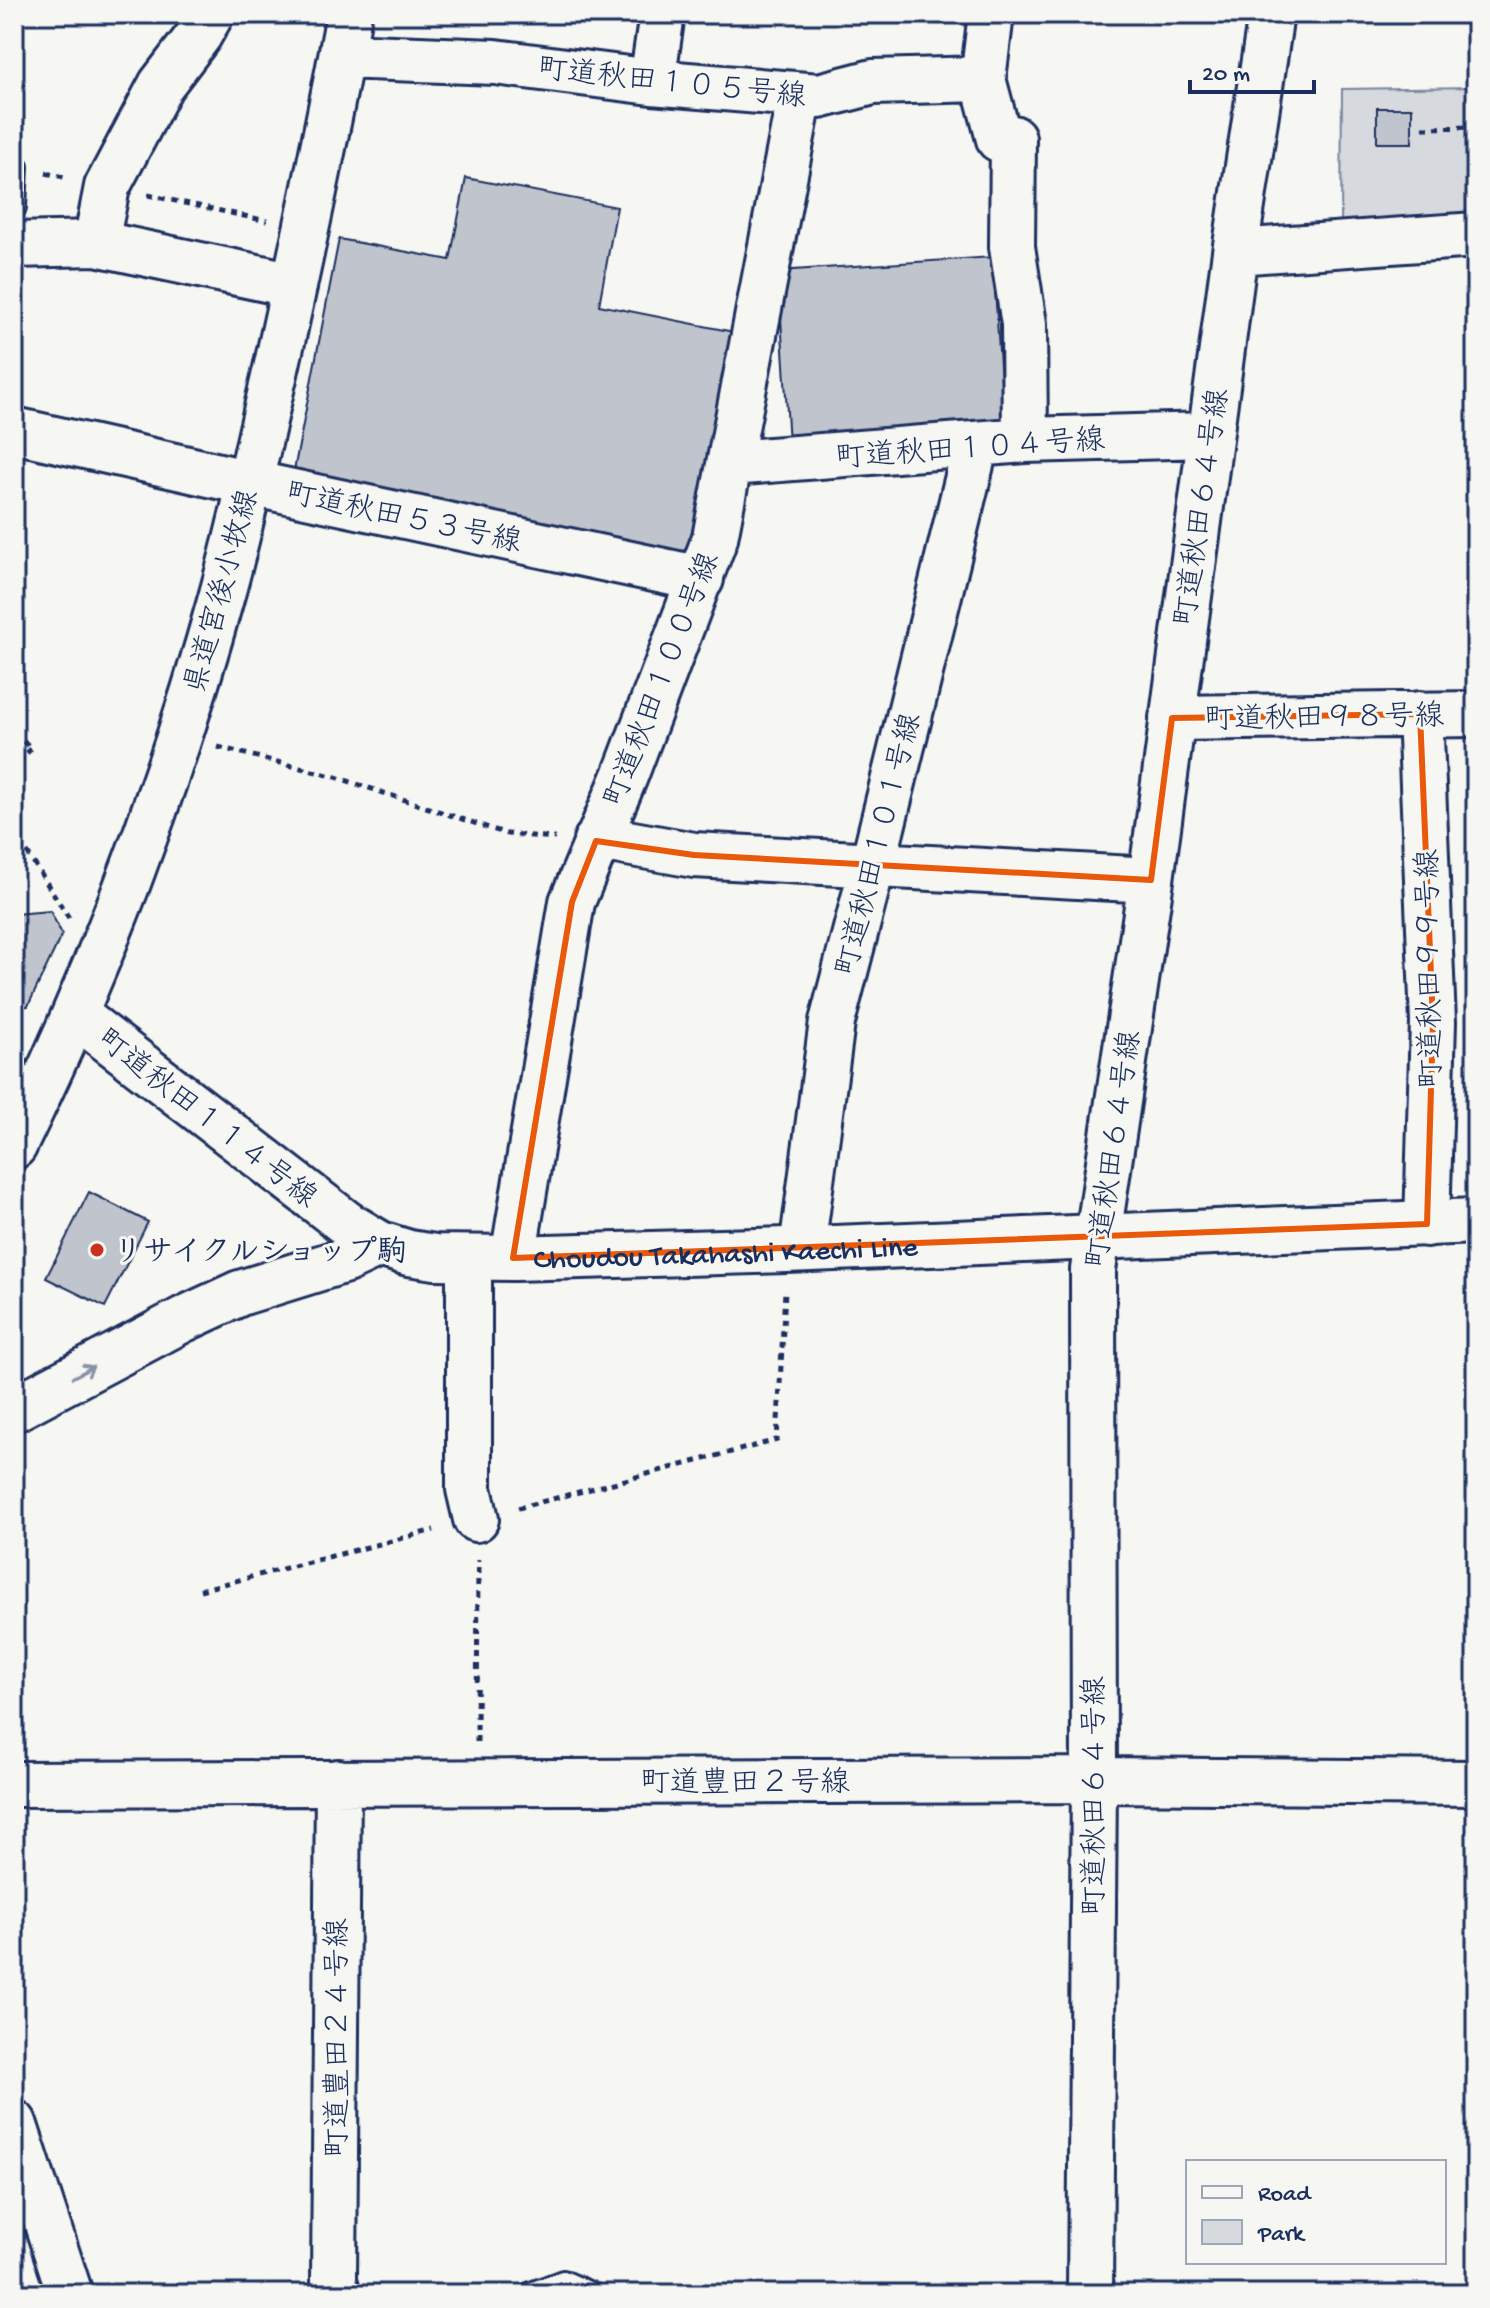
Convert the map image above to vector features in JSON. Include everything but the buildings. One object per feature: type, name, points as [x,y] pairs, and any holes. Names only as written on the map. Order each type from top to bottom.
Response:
[{"type":"street","points":[[96,243],[107,187],[161,85],[211,14]]},
{"type":"street","points":[[652,82],[662,14]]},
{"type":"street","points":[[991,14],[983,79],[999,139],[1013,138],[1012,247],[1024,324],[1025,440]]},
{"type":"street","name":"町道秋田６４号線","points":[[1090,2294],[1094,1780],[1093,1270],[1151,880],[1209,435],[1271,14]]},
{"type":"street","name":"町道秋田１０５号線","points":[[346,35],[495,62],[652,82],[800,95],[819,96],[873,82],[983,79]]},
{"type":"street","name":"県道宮後小牧線","points":[[14,1146],[76,1015],[105,945],[141,849],[221,598],[294,285],[346,35]]},
{"type":"street","name":"町道秋田１００号線","points":[[513,1258],[572,902],[630,762],[715,538],[800,95]]},
{"type":"street","points":[[1235,252],[1476,235]]},
{"type":"street","points":[[14,245],[96,243],[294,285]]},
{"type":"street","name":"町道秋田５３号線","points":[[14,430],[701,579]]},
{"type":"street","name":"町道秋田１０４号線","points":[[731,463],[1025,440],[1209,435]]},
{"type":"street","name":"町道秋田１０１号線","points":[[794,1249],[832,1022],[976,444]]},
{"type":"street","name":"町道秋田９９号線","points":[[1420,714],[1433,1022],[1427,1224]]},
{"type":"street","name":"町道秋田９８号線","points":[[1172,718],[1476,714]]},
{"type":"street","points":[[596,841],[616,841],[694,855],[1151,880]]},
{"type":"street","name":"町道秋田１１４号線","points":[[76,1015],[347,1224],[380,1244]]},
{"type":"street","name":"Choudou Takahashi Kaechi Line","points":[[380,1244],[409,1253],[469,1259],[1098,1238],[1476,1221]]},
{"type":"street","points":[[14,1409],[184,1319],[240,1293],[346,1260],[380,1244]]},
{"type":"street","points":[[469,1259],[469,1489],[476,1519]]},
{"type":"street","name":"町道豊田２号線","points":[[14,1784],[1094,1780],[1476,1783]]},
{"type":"street","name":"町道豊田２４号線","points":[[338,1782],[334,2280],[338,2294]]},
{"type":"street","points":[[14,2123],[70,2294]]},
{"type":"lane","points":[[14,207],[16,167]]},
{"type":"lane","points":[[531,2294],[563,2282],[590,2294]]},
{"type":"path","points":[[1423,128],[1476,127]]},
{"type":"path","points":[[16,167],[306,229]]},
{"type":"path","points":[[14,734],[32,748],[14,766]]},
{"type":"path","points":[[178,737],[336,777],[507,834],[596,841]]},
{"type":"path","points":[[14,832],[64,914],[105,945]]},
{"type":"path","points":[[200,1590],[777,1440],[794,1249]]},
{"type":"path","points":[[476,1519],[477,1782]]},
{"type":"highlighted area","points":[[1420,714],[1433,1022],[1427,1224],[513,1258],[572,902],[596,841],[694,855],[1151,880],[1172,718]]},
{"type":"green space","points":[[1476,87],[1476,217],[1341,226],[1342,89]]},
{"type":"place","name":"リサイクルショップ駒","points":[[97,1250]]}]
